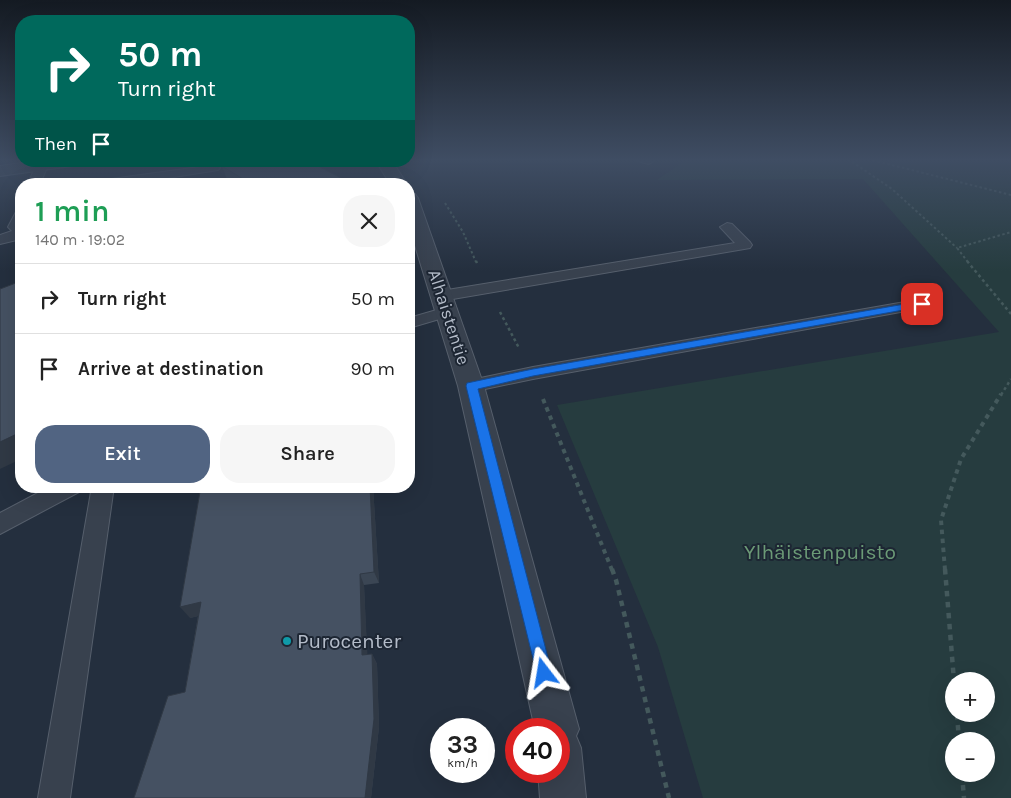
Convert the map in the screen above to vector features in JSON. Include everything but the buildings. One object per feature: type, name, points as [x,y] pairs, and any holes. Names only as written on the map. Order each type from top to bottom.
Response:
[{"type":"street","name":"Alhaistentie","points":[[415,216],[471,386],[554,718]]},
{"type":"street","points":[[562,783],[563,798]]},
{"type":"lane","points":[[415,321],[444,304],[487,288],[745,245],[727,227]]},
{"type":"lane","points":[[0,240],[15,236]]},
{"type":"lane","points":[[471,386],[533,373],[922,304]]},
{"type":"lane","points":[[0,524],[58,493]]},
{"type":"lane","points":[[54,798],[102,493]]},
{"type":"path","points":[[902,196],[957,248],[1011,314]]},
{"type":"path","points":[[444,201],[463,232],[487,288],[533,373],[616,580],[669,798]]},
{"type":"path","points":[[957,248],[1011,232]]},
{"type":"path","points":[[953,672],[941,520],[961,458],[1011,379]]},
{"type":"path","points":[[963,782],[964,798]]},
{"type":"green space","name":"Ylhäistenpuisto","points":[[878,196],[1011,196],[1011,798],[703,798],[658,647],[557,405],[999,332]]},
{"type":"place","name":"Purocenter","points":[[287,641]]},
{"type":"route","points":[[544,673],[471,386],[533,373],[922,304]]}]
